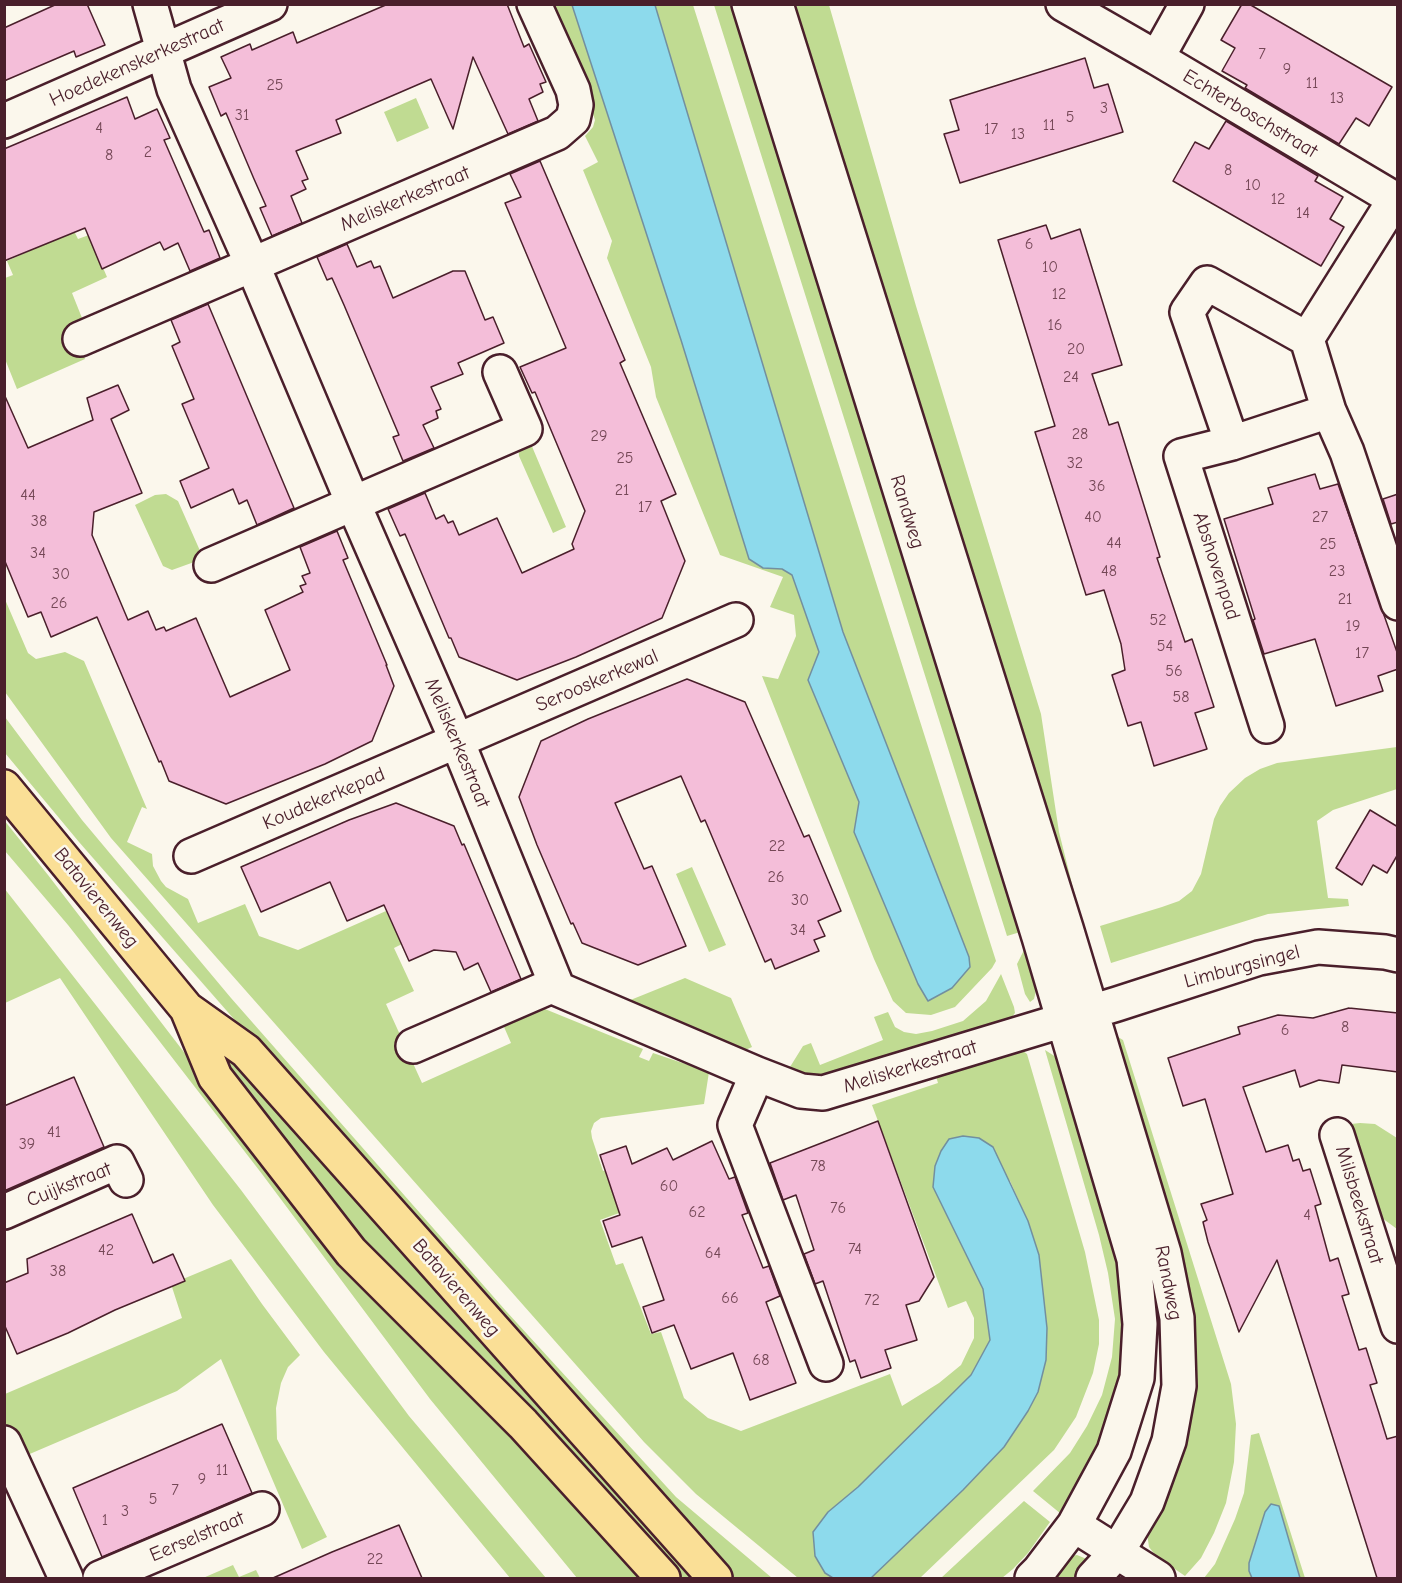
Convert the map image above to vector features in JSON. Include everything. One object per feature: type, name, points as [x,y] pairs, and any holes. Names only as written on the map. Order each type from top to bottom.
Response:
[{"type":"main road","name":"Batavierenweg","points":[[4,787],[187,1009],[246,1052],[715,1578]]},
{"type":"main road","name":"Batavierenweg","points":[[187,1009],[215,1077],[351,1252],[523,1424],[663,1578]]},
{"type":"street","name":"Meliskerkestraat","points":[[150,4],[174,89],[458,741],[558,989],[757,1074],[801,1091],[823,1093],[1077,1016]]},
{"type":"street","name":"Hoedekenskerkestraat","points":[[4,121],[270,4]]},
{"type":"street","name":"Meliskerkestraat","points":[[80,339],[557,133],[573,119],[576,105],[573,90],[534,4]]},
{"type":"street","name":"Randweg","points":[[749,4],[1077,1016],[1164,1252],[1177,1318],[1179,1386],[1169,1441],[1147,1502],[1116,1552],[1093,1578]]},
{"type":"street","name":"Randweg","points":[[776,4],[1066,928],[1077,1016],[1134,1259],[1140,1324],[1137,1378],[1114,1451],[1074,1525],[1040,1571],[1032,1578]]},
{"type":"street","name":"Echterboschstraat","points":[[1063,4],[1396,200]]},
{"type":"street","points":[[1157,58],[1187,4]]},
{"type":"street","points":[[1307,339],[1396,200]]},
{"type":"street","points":[[1232,443],[1187,312],[1208,283],[1307,339],[1329,411],[1347,452],[1398,603]]},
{"type":"street","points":[[211,565],[525,429],[500,372]]},
{"type":"street","name":"Abshovenpad","points":[[1268,726],[1181,456],[1232,443],[1329,411]]},
{"type":"street","name":"Serooskerkewal","points":[[458,741],[736,621]]},
{"type":"street","name":"Koudekerkepad","points":[[191,856],[458,741]]},
{"type":"street","name":"Limburgsingel","points":[[1077,1016],[1259,958],[1318,947],[1398,955]]},
{"type":"street","points":[[414,1046],[556,984]]},
{"type":"street","points":[[757,1074],[735,1125],[826,1364]]},
{"type":"street","name":"Milsbeekstraat","points":[[1337,1135],[1389,1273],[1398,1326]]},
{"type":"street","name":"Cuijkstraat","points":[[4,1212],[117,1162],[126,1180]]},
{"type":"street","points":[[4,1443],[66,1578]]},
{"type":"street","name":"Eerselstraat","points":[[100,1578],[262,1509]]},
{"type":"street","points":[[1074,1525],[1158,1578]]},
{"type":"green space","points":[[550,5],[572,5],[681,340],[749,559],[763,568],[782,569],[792,575],[819,652],[808,680],[859,802],[854,832],[918,984],[928,1001],[969,957],[843,632],[655,5],[693,5],[996,961],[955,1007],[931,1015],[906,1013],[893,1001],[874,959],[762,676],[778,679],[796,636],[794,615],[770,607],[783,577],[720,555],[656,397],[651,367],[607,258],[612,241],[583,170],[598,162],[585,136],[593,127],[595,120],[579,70]]},
{"type":"green space","points":[[714,5],[739,5],[1027,930],[1007,936]]},
{"type":"green space","points":[[789,5],[829,5],[916,306],[1041,714],[1059,832],[1080,916],[1071,918]]},
{"type":"green space","points":[[416,98],[429,128],[397,142],[384,112]]},
{"type":"green space","points":[[74,231],[78,239],[89,235],[107,277],[72,293],[82,318],[71,325],[85,359],[17,389],[5,359],[5,278],[13,275],[7,261]]},
{"type":"green space","points":[[528,437],[566,527],[553,533],[519,456],[518,439]]},
{"type":"green space","points":[[166,494],[178,501],[201,553],[197,561],[172,570],[163,566],[135,505],[155,495]]},
{"type":"green space","points":[[4,597],[28,653],[36,659],[65,652],[84,661],[147,809],[142,807],[127,842],[152,854],[153,866],[161,881],[166,887],[188,899],[198,923],[245,904],[259,936],[298,950],[386,911],[402,944],[394,948],[414,991],[386,1004],[422,1083],[511,1043],[501,1020],[540,1007],[643,1049],[639,1057],[649,1061],[653,1053],[709,1072],[704,1104],[601,1118],[594,1123],[591,1131],[603,1171],[615,1168],[630,1209],[600,1220],[616,1265],[623,1263],[651,1334],[661,1332],[684,1398],[708,1418],[741,1431],[890,1374],[902,1406],[939,1383],[961,1365],[974,1338],[974,1318],[966,1301],[948,1308],[872,1105],[938,1083],[935,1073],[1019,1048],[1027,1054],[1085,1252],[1099,1320],[1099,1344],[1093,1373],[1076,1417],[1054,1450],[920,1578],[869,1578],[963,1490],[1004,1447],[1038,1392],[1046,1360],[1047,1328],[1039,1255],[1028,1221],[1010,1181],[941,1151],[935,1166],[933,1187],[983,1289],[990,1340],[971,1375],[858,1487],[828,1512],[813,1532],[815,1556],[825,1573],[833,1578],[798,1578],[696,1494],[644,1442],[111,838],[5,692]]},
{"type":"green space","points":[[5,717],[82,820],[231,998],[506,1311],[676,1497],[772,1578],[731,1578],[408,1218],[79,842],[5,753]]},
{"type":"green space","points":[[1397,747],[1397,789],[1333,810],[1317,821],[1328,898],[1348,899],[1349,906],[1268,914],[1111,963],[1100,926],[1179,901],[1192,891],[1201,874],[1214,819],[1220,806],[1229,793],[1245,778],[1277,763]]},
{"type":"green space","points":[[4,820],[332,1245],[649,1578],[577,1578],[430,1399],[157,1038],[68,925],[5,851]]},
{"type":"green space","points":[[692,867],[726,945],[709,952],[676,874]]},
{"type":"green space","points":[[4,888],[241,1190],[409,1416],[546,1578],[510,1578],[324,1352],[213,1205],[60,978],[5,1003]]},
{"type":"green space","points":[[1030,949],[1038,983],[1034,999],[1030,1002],[1025,994],[1017,964],[1024,950]]},
{"type":"green space","points":[[1001,974],[1015,1013],[1008,1022],[814,1080],[792,1071],[790,1067],[803,1046],[811,1043],[820,1065],[883,1040],[874,1017],[888,1012],[895,1027],[904,1032],[916,1034],[963,1021],[986,1001]]},
{"type":"green space","points":[[685,978],[731,998],[752,1047],[743,1051],[623,1003]]},
{"type":"green space","points":[[1118,1037],[1123,1040],[1231,1384],[1236,1424],[1234,1462],[1226,1503],[1201,1558],[1185,1576],[1156,1556],[1149,1547],[1147,1533],[1180,1459],[1189,1430],[1192,1406],[1115,1043]]},
{"type":"green space","points":[[1045,1050],[1056,1057],[1068,1071],[1124,1263],[1128,1364],[1102,1445],[1066,1518],[1033,1491],[1070,1453],[1087,1426],[1102,1395],[1112,1357],[1115,1319],[1099,1235]]},
{"type":"green space","points":[[233,1058],[700,1578],[676,1578],[397,1285],[229,1069],[229,1061]]},
{"type":"green space","points":[[1351,1124],[1375,1124],[1397,1138],[1397,1229],[1382,1218],[1377,1209]]},
{"type":"green space","points":[[231,1259],[300,1355],[288,1367],[281,1383],[276,1408],[277,1439],[327,1537],[302,1549],[221,1359],[177,1391],[18,1459],[5,1424],[5,1394],[182,1318],[171,1284]]},
{"type":"green space","points":[[1259,1433],[1305,1578],[1204,1578],[1215,1564],[1235,1519],[1244,1493],[1251,1435]]},
{"type":"green space","points":[[1024,1501],[1050,1522],[1028,1553],[1013,1569],[1002,1578],[941,1578]]},
{"type":"green space","points":[[1077,1555],[1094,1562],[1081,1578],[1049,1578],[1071,1556]]},
{"type":"green space","points":[[233,1565],[239,1577],[256,1570],[260,1578],[203,1578]]},
{"type":"water","points":[[572,5],[655,5],[843,632],[969,957],[970,967],[952,988],[928,1001],[918,984],[854,832],[859,802],[808,680],[819,652],[792,575],[782,569],[763,568],[749,559],[681,340]]},
{"type":"water","points":[[963,1136],[979,1138],[993,1147],[1028,1221],[1039,1255],[1047,1328],[1046,1360],[1038,1392],[1004,1447],[963,1490],[871,1578],[833,1578],[825,1573],[815,1556],[813,1532],[828,1512],[858,1487],[971,1375],[990,1340],[983,1289],[933,1187],[935,1166],[941,1151],[949,1139]]},
{"type":"water","points":[[1271,1504],[1279,1506],[1300,1578],[1252,1578],[1249,1571],[1249,1563],[1265,1512]]},
{"type":"building","points":[[57,4],[87,4],[105,45],[76,57],[74,51],[4,81],[4,28]]},
{"type":"building","points":[[388,4],[507,4],[524,47],[529,44],[546,82],[540,84],[543,92],[529,99],[538,121],[508,134],[473,57],[453,129],[431,79],[336,120],[341,133],[296,151],[308,179],[302,181],[306,189],[291,196],[302,223],[272,236],[260,208],[266,206],[226,113],[221,116],[209,87],[231,78],[221,57],[250,44],[252,50],[293,32],[297,43]]},
{"type":"building","points":[[1242,4],[1249,4],[1392,87],[1369,126],[1356,118],[1339,144],[1245,88],[1247,85],[1222,71],[1235,48],[1221,40]]},
{"type":"building","points":[[1085,58],[1094,88],[1108,84],[1123,132],[960,183],[944,134],[959,130],[950,100]]},
{"type":"building","points":[[127,97],[135,119],[157,109],[170,138],[164,140],[204,232],[209,230],[220,258],[190,271],[178,243],[164,250],[160,242],[102,269],[85,228],[4,261],[4,149]]},
{"type":"building","points":[[1226,121],[1318,176],[1315,181],[1343,197],[1330,219],[1344,227],[1321,266],[1173,181],[1195,142],[1209,149]]},
{"type":"building","points":[[540,161],[625,360],[620,363],[676,494],[661,501],[685,561],[662,618],[576,657],[517,680],[459,657],[405,534],[400,536],[388,509],[425,493],[436,519],[444,515],[448,523],[453,521],[459,535],[497,518],[522,573],[574,549],[572,544],[585,511],[535,392],[532,393],[520,367],[566,348],[505,203],[521,197],[510,174]]},
{"type":"building","points":[[1046,225],[1051,239],[1080,229],[1122,365],[1092,374],[1109,425],[1118,422],[1160,557],[1157,558],[1185,642],[1192,639],[1214,707],[1195,713],[1207,749],[1154,766],[1141,722],[1128,726],[1112,675],[1125,670],[1121,644],[1104,590],[1086,595],[1035,432],[1055,426],[998,240]]},
{"type":"building","points":[[347,244],[357,267],[371,261],[374,268],[380,266],[393,298],[453,271],[465,271],[485,320],[493,317],[504,343],[458,363],[463,374],[431,387],[441,409],[436,411],[438,418],[423,425],[434,448],[403,461],[393,437],[399,435],[332,278],[327,280],[317,257]]},
{"type":"building","points":[[208,304],[294,508],[257,525],[247,500],[239,504],[233,489],[191,508],[180,481],[209,468],[182,404],[194,399],[172,346],[180,342],[171,320]]},
{"type":"building","points":[[118,385],[129,410],[111,419],[142,493],[94,512],[92,535],[128,620],[148,611],[156,630],[164,627],[166,631],[196,618],[230,697],[290,670],[265,610],[303,592],[300,586],[306,584],[302,576],[310,573],[300,547],[337,531],[348,558],[343,560],[394,686],[372,741],[325,764],[226,804],[169,781],[97,617],[51,637],[41,612],[28,617],[4,559],[4,394],[28,448],[93,420],[87,398]]},
{"type":"building","points":[[1315,474],[1320,489],[1338,484],[1398,655],[1398,669],[1378,676],[1383,691],[1336,706],[1315,639],[1264,654],[1224,519],[1273,504],[1268,488]]},
{"type":"building","points":[[1398,494],[1398,522],[1391,524],[1383,499]]},
{"type":"building","points":[[687,679],[745,702],[804,837],[809,835],[841,911],[818,921],[825,936],[814,940],[819,951],[775,969],[771,959],[765,962],[705,820],[701,822],[681,776],[615,803],[644,869],[652,866],[686,946],[638,965],[582,943],[573,923],[571,924],[519,797],[541,741],[588,719]]},
{"type":"building","points":[[396,803],[454,826],[462,845],[464,844],[521,979],[491,992],[478,963],[464,970],[456,952],[434,950],[409,961],[384,905],[347,921],[330,882],[261,912],[241,867],[349,820]]},
{"type":"building","points":[[1370,810],[1398,827],[1398,854],[1387,873],[1373,865],[1362,885],[1336,868]]},
{"type":"building","points":[[1349,1008],[1398,1013],[1398,1072],[1342,1065],[1339,1083],[1319,1080],[1300,1087],[1295,1070],[1243,1087],[1266,1152],[1288,1145],[1293,1161],[1299,1159],[1303,1171],[1310,1169],[1321,1204],[1315,1206],[1330,1261],[1338,1258],[1349,1294],[1342,1296],[1359,1350],[1366,1348],[1377,1383],[1370,1385],[1387,1439],[1398,1436],[1398,1578],[1377,1578],[1277,1260],[1239,1332],[1208,1242],[1203,1222],[1207,1220],[1201,1204],[1233,1194],[1205,1099],[1183,1106],[1168,1058],[1240,1034],[1238,1027],[1278,1015],[1313,1018]]},
{"type":"building","points":[[74,1077],[104,1147],[4,1191],[4,1106]]},
{"type":"building","points":[[878,1121],[934,1277],[919,1301],[906,1305],[917,1340],[885,1350],[891,1368],[861,1378],[855,1360],[850,1362],[823,1281],[815,1284],[804,1254],[814,1250],[796,1195],[783,1200],[770,1163]]},
{"type":"building","points":[[712,1141],[729,1179],[735,1177],[748,1213],[742,1215],[763,1268],[769,1266],[780,1296],[766,1302],[796,1383],[750,1400],[733,1353],[691,1369],[674,1325],[652,1333],[643,1307],[664,1300],[642,1237],[612,1247],[603,1221],[620,1215],[600,1155],[626,1146],[632,1164],[667,1148],[673,1160]]},
{"type":"building","points":[[132,1214],[153,1263],[173,1254],[185,1281],[17,1354],[4,1324],[4,1283],[28,1273],[27,1259]]},
{"type":"building","points":[[222,1424],[252,1493],[102,1557],[73,1488]]},
{"type":"building","points":[[399,1525],[422,1578],[273,1578],[332,1552]]}]
